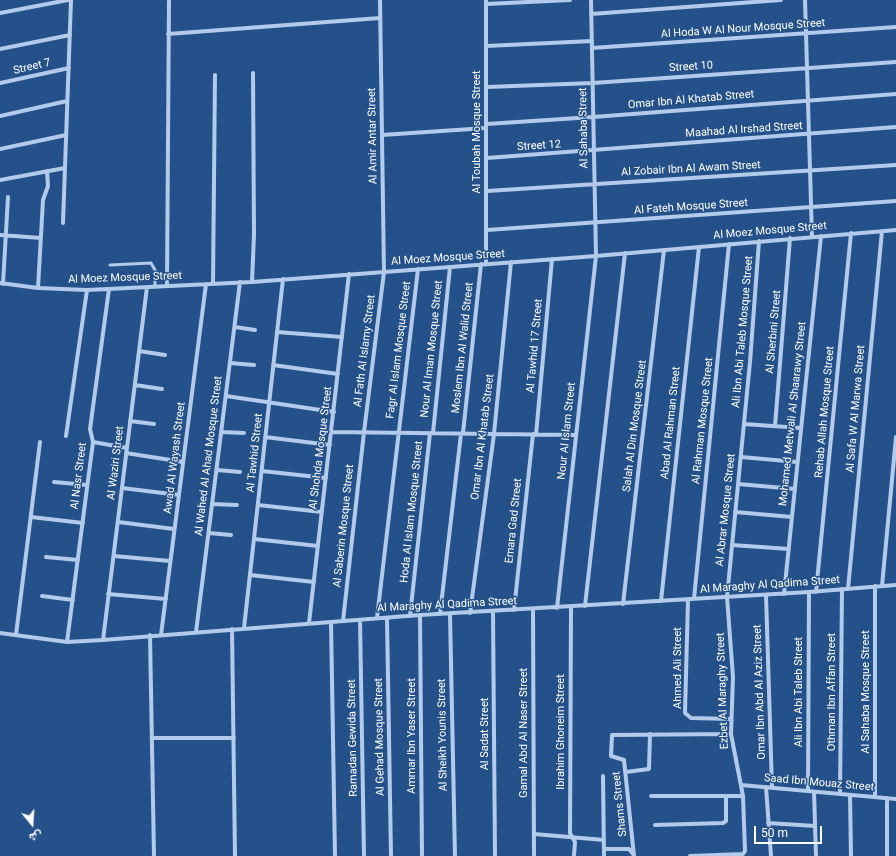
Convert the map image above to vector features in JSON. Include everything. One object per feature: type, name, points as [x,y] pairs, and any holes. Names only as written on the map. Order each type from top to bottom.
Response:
[{"type":"street","points":[[0,13],[70,0],[63,223]]},
{"type":"street","points":[[166,286],[168,0]]},
{"type":"street","name":"Al Amir Antar Street","points":[[380,0],[384,272]]},
{"type":"street","points":[[486,2],[570,0]]},
{"type":"street","name":"Al Sahaba Street","points":[[591,0],[596,256]]},
{"type":"street","points":[[591,14],[782,0]]},
{"type":"street","points":[[805,0],[812,236]]},
{"type":"street","name":"Al Toubah Mosque Street","points":[[484,264],[487,191],[486,2]]},
{"type":"street","points":[[168,34],[380,18]]},
{"type":"street","name":"Al Hoda W Al Nour Mosque Street","points":[[592,48],[896,27]]},
{"type":"street","points":[[0,49],[70,35]]},
{"type":"street","points":[[486,46],[592,41]]},
{"type":"street","name":"Street 10","points":[[486,87],[592,83],[896,62]]},
{"type":"street","name":"Street 7","points":[[0,83],[69,68]]},
{"type":"street","points":[[252,282],[254,235],[253,73]]},
{"type":"street","points":[[213,284],[215,75]]},
{"type":"street","name":"Omar Ibn Al Khatab Street","points":[[382,135],[896,94]]},
{"type":"street","points":[[0,116],[67,101]]},
{"type":"street","name":"Maahad Al Irshad Street","points":[[594,150],[896,127]]},
{"type":"street","points":[[0,149],[66,135]]},
{"type":"street","name":"Street 12","points":[[486,158],[594,150]]},
{"type":"street","name":"Al Zobair Ibn Al Awam Street","points":[[487,191],[896,165]]},
{"type":"street","points":[[0,180],[65,168]]},
{"type":"street","points":[[38,288],[43,200],[48,186],[47,171]]},
{"type":"street","points":[[2,284],[8,197]]},
{"type":"street","name":"Al Fateh Mosque Street","points":[[486,230],[896,201]]},
{"type":"street","name":"Al Moez Mosque Street","points":[[2,284],[38,288],[87,290],[252,282],[596,256],[812,236],[896,230]]},
{"type":"street","name":"Al Safa W Al Marwa Street","points":[[848,589],[882,231]]},
{"type":"street","name":"Rehab Allah Mosque Street","points":[[816,592],[851,233]]},
{"type":"street","points":[[0,235],[41,238]]},
{"type":"street","name":"Mohamed Metwali Al Shaarawy Street","points":[[784,594],[821,236]]},
{"type":"street","name":"Al Sherbini Street","points":[[775,426],[790,238]]},
{"type":"street","name":"Ali Ibn Abi Taleb Mosque Street","points":[[744,424],[759,241]]},
{"type":"street","name":"Al Rahman Mosque Street","points":[[694,599],[729,244]]},
{"type":"street","name":"Abad Al Rahman Street","points":[[661,602],[698,246]]},
{"type":"street","name":"Salah Al Din Mosque Street","points":[[623,604],[664,250]]},
{"type":"street","points":[[585,606],[625,253]]},
{"type":"street","name":"Nour Al Islam Street","points":[[557,608],[596,256]]},
{"type":"street","name":"Al Tawhid 17 Street","points":[[535,434],[552,259]]},
{"type":"street","name":"Omar Ibn Al Khatab Street","points":[[470,613],[494,434],[511,262]]},
{"type":"street","name":"Moslem Ibn Al Walid Street","points":[[440,614],[484,264]]},
{"type":"street","name":"Nour Al Iman Mosque Street","points":[[431,433],[450,267]]},
{"type":"street","name":"Fagr Al Islam Mosque Street","points":[[398,433],[418,269]]},
{"type":"street","name":"Al Fath Al Islamy Street","points":[[364,432],[384,272]]},
{"type":"street","name":"Al Shohda Mosque Street","points":[[309,623],[350,274]]},
{"type":"street","name":"Al Tawhid Street","points":[[244,628],[283,280]]},
{"type":"street","name":"Al Wahed Al Ahad Mosque Street","points":[[196,632],[240,282]]},
{"type":"street","name":"Awad Al Wayash Street","points":[[160,634],[166,599],[206,284]]},
{"type":"street","name":"Al Waziri Street","points":[[103,640],[147,287]]},
{"type":"street","name":"Al Nasr Street","points":[[67,642],[93,442],[90,429],[109,289]]},
{"type":"street","points":[[66,436],[87,290]]},
{"type":"street","points":[[235,328],[255,330]]},
{"type":"street","points":[[277,332],[342,337]]},
{"type":"street","points":[[139,351],[165,354]]},
{"type":"street","points":[[230,363],[254,365]]},
{"type":"street","points":[[273,365],[338,374]]},
{"type":"street","points":[[135,385],[162,390]]},
{"type":"street","points":[[226,396],[334,412]]},
{"type":"street","points":[[130,421],[154,424]]},
{"type":"street","points":[[744,424],[801,428]]},
{"type":"street","name":"Al Abrar Mosque Street","points":[[727,598],[744,424]]},
{"type":"street","points":[[222,432],[244,433]]},
{"type":"street","name":"Fagr Al Islam Mosque Street","points":[[332,432],[576,435]]},
{"type":"street","name":"Al Saberin Mosque Street","points":[[343,621],[364,432]]},
{"type":"street","points":[[377,618],[398,433]]},
{"type":"street","name":"Hoda Al Islam Mosque Street","points":[[410,616],[431,433]]},
{"type":"street","name":"Emara Gad Street","points":[[514,610],[535,434]]},
{"type":"street","points":[[265,437],[330,445]]},
{"type":"street","points":[[882,586],[896,437]]},
{"type":"street","points":[[16,635],[40,442]]},
{"type":"street","points":[[93,442],[126,451],[183,462]]},
{"type":"street","points":[[741,457],[798,462]]},
{"type":"street","points":[[217,470],[240,472]]},
{"type":"street","points":[[262,471],[326,478]]},
{"type":"street","points":[[54,482],[87,485]]},
{"type":"street","points":[[738,484],[795,489]]},
{"type":"street","points":[[122,488],[179,495]]},
{"type":"street","points":[[212,504],[237,505]]},
{"type":"street","points":[[258,505],[322,512]]},
{"type":"street","points":[[735,512],[792,517]]},
{"type":"street","points":[[31,517],[83,523]]},
{"type":"street","points":[[118,522],[174,529]]},
{"type":"street","points":[[209,533],[231,535]]},
{"type":"street","points":[[254,539],[318,546]]},
{"type":"street","points":[[732,545],[789,549]]},
{"type":"street","points":[[114,556],[170,562]]},
{"type":"street","points":[[46,557],[78,560]]},
{"type":"street","points":[[250,575],[314,582]]},
{"type":"street","name":"Al Maraghy Al Qadima Street","points":[[0,632],[67,642],[420,615],[816,592],[896,584]]},
{"type":"street","name":"Al Sahaba Mosque Street","points":[[875,586],[875,797]]},
{"type":"street","name":"Othman Ibn Affan Street","points":[[840,794],[842,590]]},
{"type":"street","name":"Ali Ibn Abi Taleb Street","points":[[808,791],[809,592]]},
{"type":"street","points":[[108,594],[166,599]]},
{"type":"street","name":"Omar Ibn Abd Al Aziz Street","points":[[766,595],[772,788]]},
{"type":"street","points":[[42,596],[73,600]]},
{"type":"street","name":"Ezbet Al Maraghy Street","points":[[715,855],[742,854],[746,851],[743,796],[736,770],[731,734],[732,662],[727,598]]},
{"type":"street","name":"Ahmed Ali Street","points":[[688,600],[685,713],[691,718],[731,719]]},
{"type":"street","name":"Ibrahim Ghoneim Street","points":[[571,607],[570,833],[575,842],[574,856]]},
{"type":"street","name":"Gamal Abd Al Naser Street","points":[[532,609],[534,856]]},
{"type":"street","name":"Al Sadat Street","points":[[493,611],[495,856]]},
{"type":"street","name":"Al Sheikh Younis Street","points":[[450,614],[455,856]]},
{"type":"street","name":"Ammar Ibn Yaser Street","points":[[420,615],[422,856]]},
{"type":"street","name":"Al Gehad Mosque Street","points":[[387,618],[391,856]]},
{"type":"street","name":"Ramadan Gewida Street","points":[[360,620],[364,856]]},
{"type":"street","points":[[331,622],[335,856]]},
{"type":"street","points":[[232,629],[235,856]]},
{"type":"street","points":[[150,635],[154,856]]},
{"type":"street","name":"Shams Street","points":[[634,856],[624,759],[611,756],[611,737],[615,734],[650,734]]},
{"type":"street","points":[[626,772],[649,769],[650,734],[731,734]]},
{"type":"street","points":[[152,738],[234,738]]},
{"type":"street","points":[[603,776],[604,856]]},
{"type":"street","name":"Saad Ibn Mouaz Street","points":[[741,785],[896,799]]},
{"type":"street","points":[[766,787],[771,856]]},
{"type":"street","points":[[814,792],[816,856]]},
{"type":"street","points":[[850,795],[851,856]]},
{"type":"street","points":[[651,796],[743,796]]},
{"type":"street","points":[[655,824],[723,824],[726,821],[726,796]]},
{"type":"street","points":[[887,798],[887,856]]},
{"type":"street","points":[[768,823],[815,826]]},
{"type":"street","points":[[534,834],[604,840]]},
{"type":"street","points":[[604,850],[629,849],[634,856]]},
{"type":"street","points":[[690,856],[715,855]]},
{"type":"lane","points":[[110,265],[151,263],[155,270],[155,287]]}]
